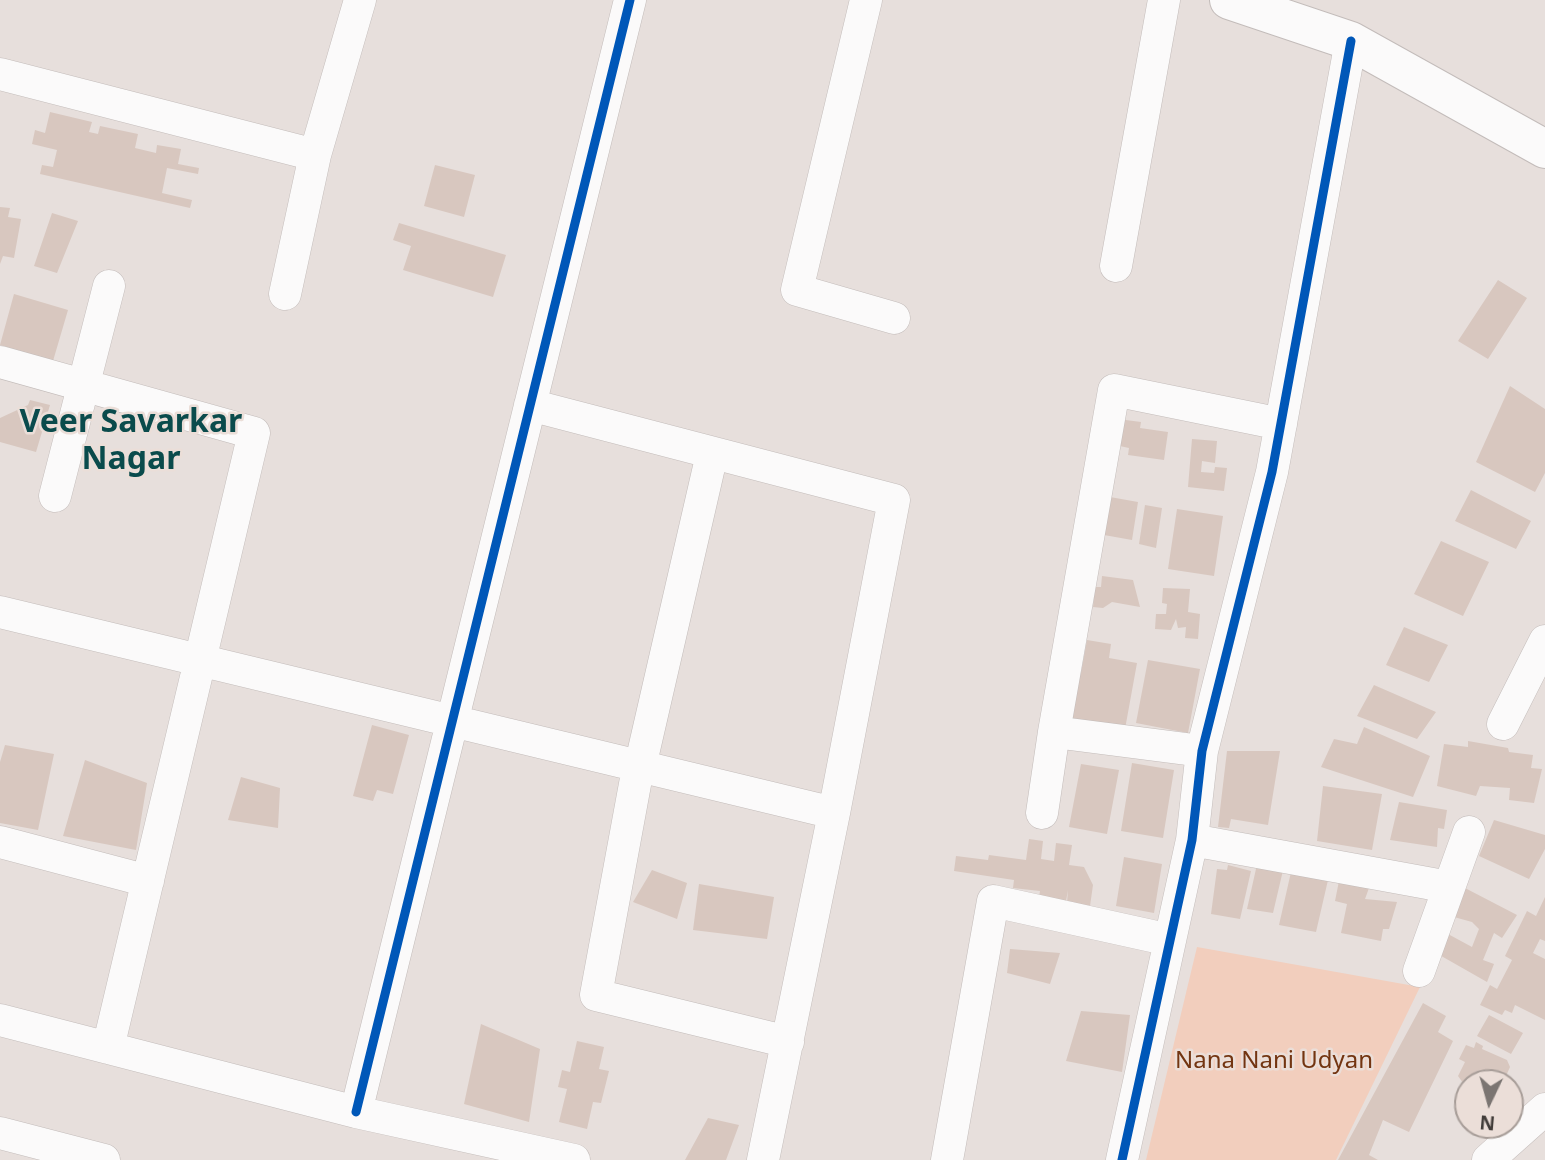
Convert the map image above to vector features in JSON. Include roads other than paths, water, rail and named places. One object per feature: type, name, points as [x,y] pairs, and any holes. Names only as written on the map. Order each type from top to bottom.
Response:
[{"type":"street","points":[[285,294],[315,155],[360,0]]},
{"type":"street","points":[[356,1112],[630,0]]},
{"type":"street","points":[[866,0],[797,290],[894,318]]},
{"type":"street","points":[[1116,265],[1164,0]]},
{"type":"street","points":[[1229,0],[1351,41],[1545,149]]},
{"type":"street","points":[[1122,1160],[1192,840],[1202,751],[1272,472],[1351,41]]},
{"type":"street","points":[[0,74],[315,155]]},
{"type":"street","points":[[55,496],[109,285]]},
{"type":"street","points":[[0,362],[254,433],[108,1048]]},
{"type":"street","points":[[1042,813],[1114,390],[1281,424]]},
{"type":"street","points":[[530,405],[894,500],[763,1160]]},
{"type":"street","points":[[712,454],[638,768],[596,995],[788,1042]]},
{"type":"street","points":[[0,612],[834,813]]},
{"type":"street","points":[[1503,724],[1545,641]]},
{"type":"street","points":[[1054,732],[1202,751]]},
{"type":"street","points":[[1419,971],[1469,832]]},
{"type":"street","points":[[1192,840],[1449,887]]},
{"type":"street","points":[[0,842],[148,881]]},
{"type":"street","points":[[947,1160],[993,901],[1170,940]]},
{"type":"street","points":[[0,1020],[356,1112],[574,1160]]},
{"type":"street","points":[[1488,1160],[1545,1110]]},
{"type":"street","points":[[0,1133],[104,1160]]},
{"type":"district","name":"Veer Savarkar Nagar","points":[[131,442]]},
{"type":"park label","name":"Nana Nani Udyan","points":[[1274,1061]]}]
